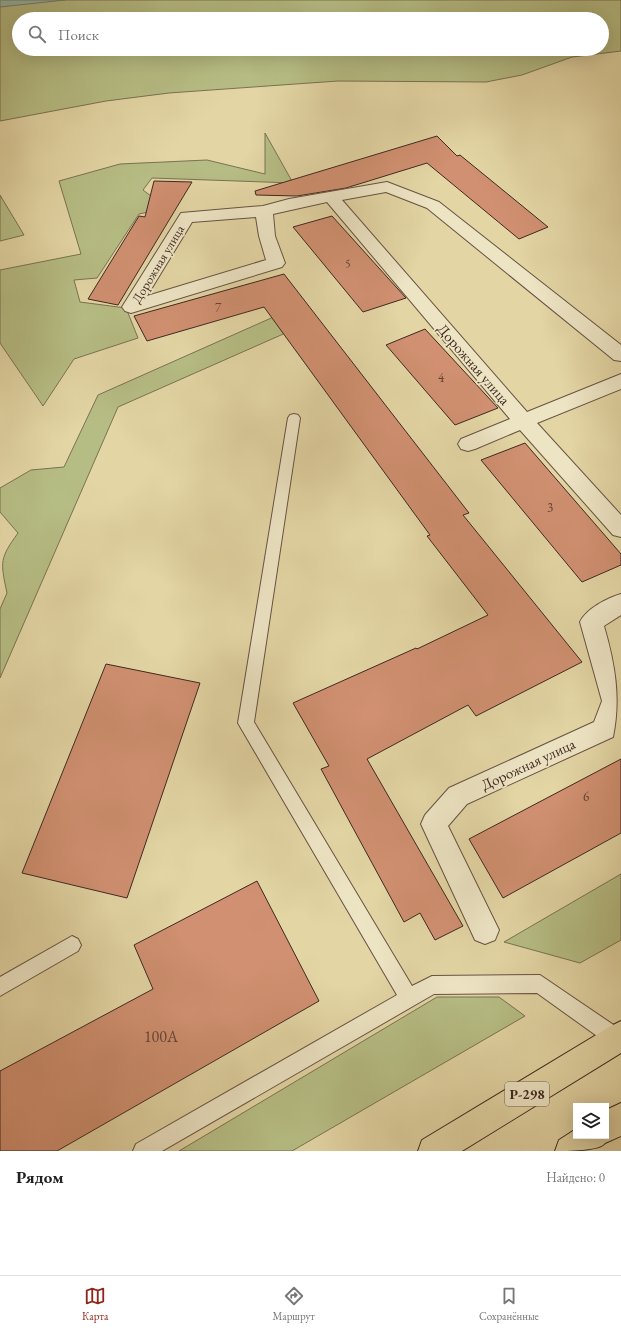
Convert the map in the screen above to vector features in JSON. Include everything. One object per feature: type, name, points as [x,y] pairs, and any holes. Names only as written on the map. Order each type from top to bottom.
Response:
[{"type":"highway","name":"Р-298","points":[[433,1151],[619,1038]]},
{"type":"highway","points":[[609,1126],[621,1118]]},
{"type":"highway","points":[[570,1151],[588,1139]]},
{"type":"street","name":"Дорожная улица","points":[[264,211],[268,236],[276,264],[131,307],[187,218],[264,211],[289,204],[388,188],[433,205],[621,355]]},
{"type":"street","name":"Дорожная улица","points":[[331,197],[523,421],[621,529]]},
{"type":"street","points":[[468,444],[621,381]]},
{"type":"street","name":"Дорожная улица","points":[[485,930],[434,824],[458,796],[604,729],[614,701],[590,622],[621,603]]},
{"type":"lane","points":[[294,418],[246,723],[409,998]]},
{"type":"lane","points":[[0,987],[72,945]]},
{"type":"lane","points":[[143,1151],[432,984],[540,984],[619,1038]]},
{"type":"green space","points":[[0,0],[621,0],[621,51],[609,52],[609,12],[12,12],[12,56],[580,56],[572,57],[522,75],[486,82],[338,81],[169,93],[106,101],[0,121]]},
{"type":"green space","points":[[265,133],[293,183],[152,178],[143,190],[167,208],[139,214],[97,278],[74,280],[80,302],[126,308],[138,338],[74,359],[43,406],[0,343],[0,270],[81,254],[59,181],[120,164],[207,160],[265,174]]},
{"type":"green space","points":[[0,195],[24,235],[0,241]]},
{"type":"green space","points":[[305,303],[315,320],[118,407],[0,678],[0,609],[7,593],[3,574],[3,560],[8,548],[18,533],[0,512],[0,488],[31,470],[64,467],[98,395]]},
{"type":"green space","points":[[621,874],[621,940],[580,963],[504,942]]},
{"type":"green space","points":[[437,997],[499,997],[525,1016],[292,1151],[179,1151]]},
{"type":"shaded area","points":[[0,0],[65,0],[0,7]]},
{"type":"building","points":[[437,136],[457,156],[460,155],[548,227],[519,239],[427,163],[346,188],[297,196],[256,195],[255,191]]},
{"type":"building","points":[[154,181],[192,182],[118,305],[88,299],[139,216],[145,217]]},
{"type":"building","points":[[332,216],[406,298],[363,312],[293,227]]},
{"type":"building","points":[[284,274],[469,513],[463,515],[582,662],[476,716],[468,705],[367,759],[463,926],[435,940],[420,913],[404,922],[321,769],[329,766],[293,703],[416,648],[417,649],[488,615],[427,536],[430,535],[264,307],[147,341],[134,316]]},
{"type":"building","points":[[425,329],[498,408],[455,425],[386,345]]},
{"type":"building","points":[[525,443],[621,554],[621,565],[582,582],[481,460]]},
{"type":"building","points":[[106,664],[200,683],[127,898],[22,873]]},
{"type":"building","points":[[621,759],[621,833],[503,898],[469,839]]},
{"type":"building","points":[[257,881],[319,1001],[57,1151],[0,1151],[0,1071],[153,989],[134,945]]}]
